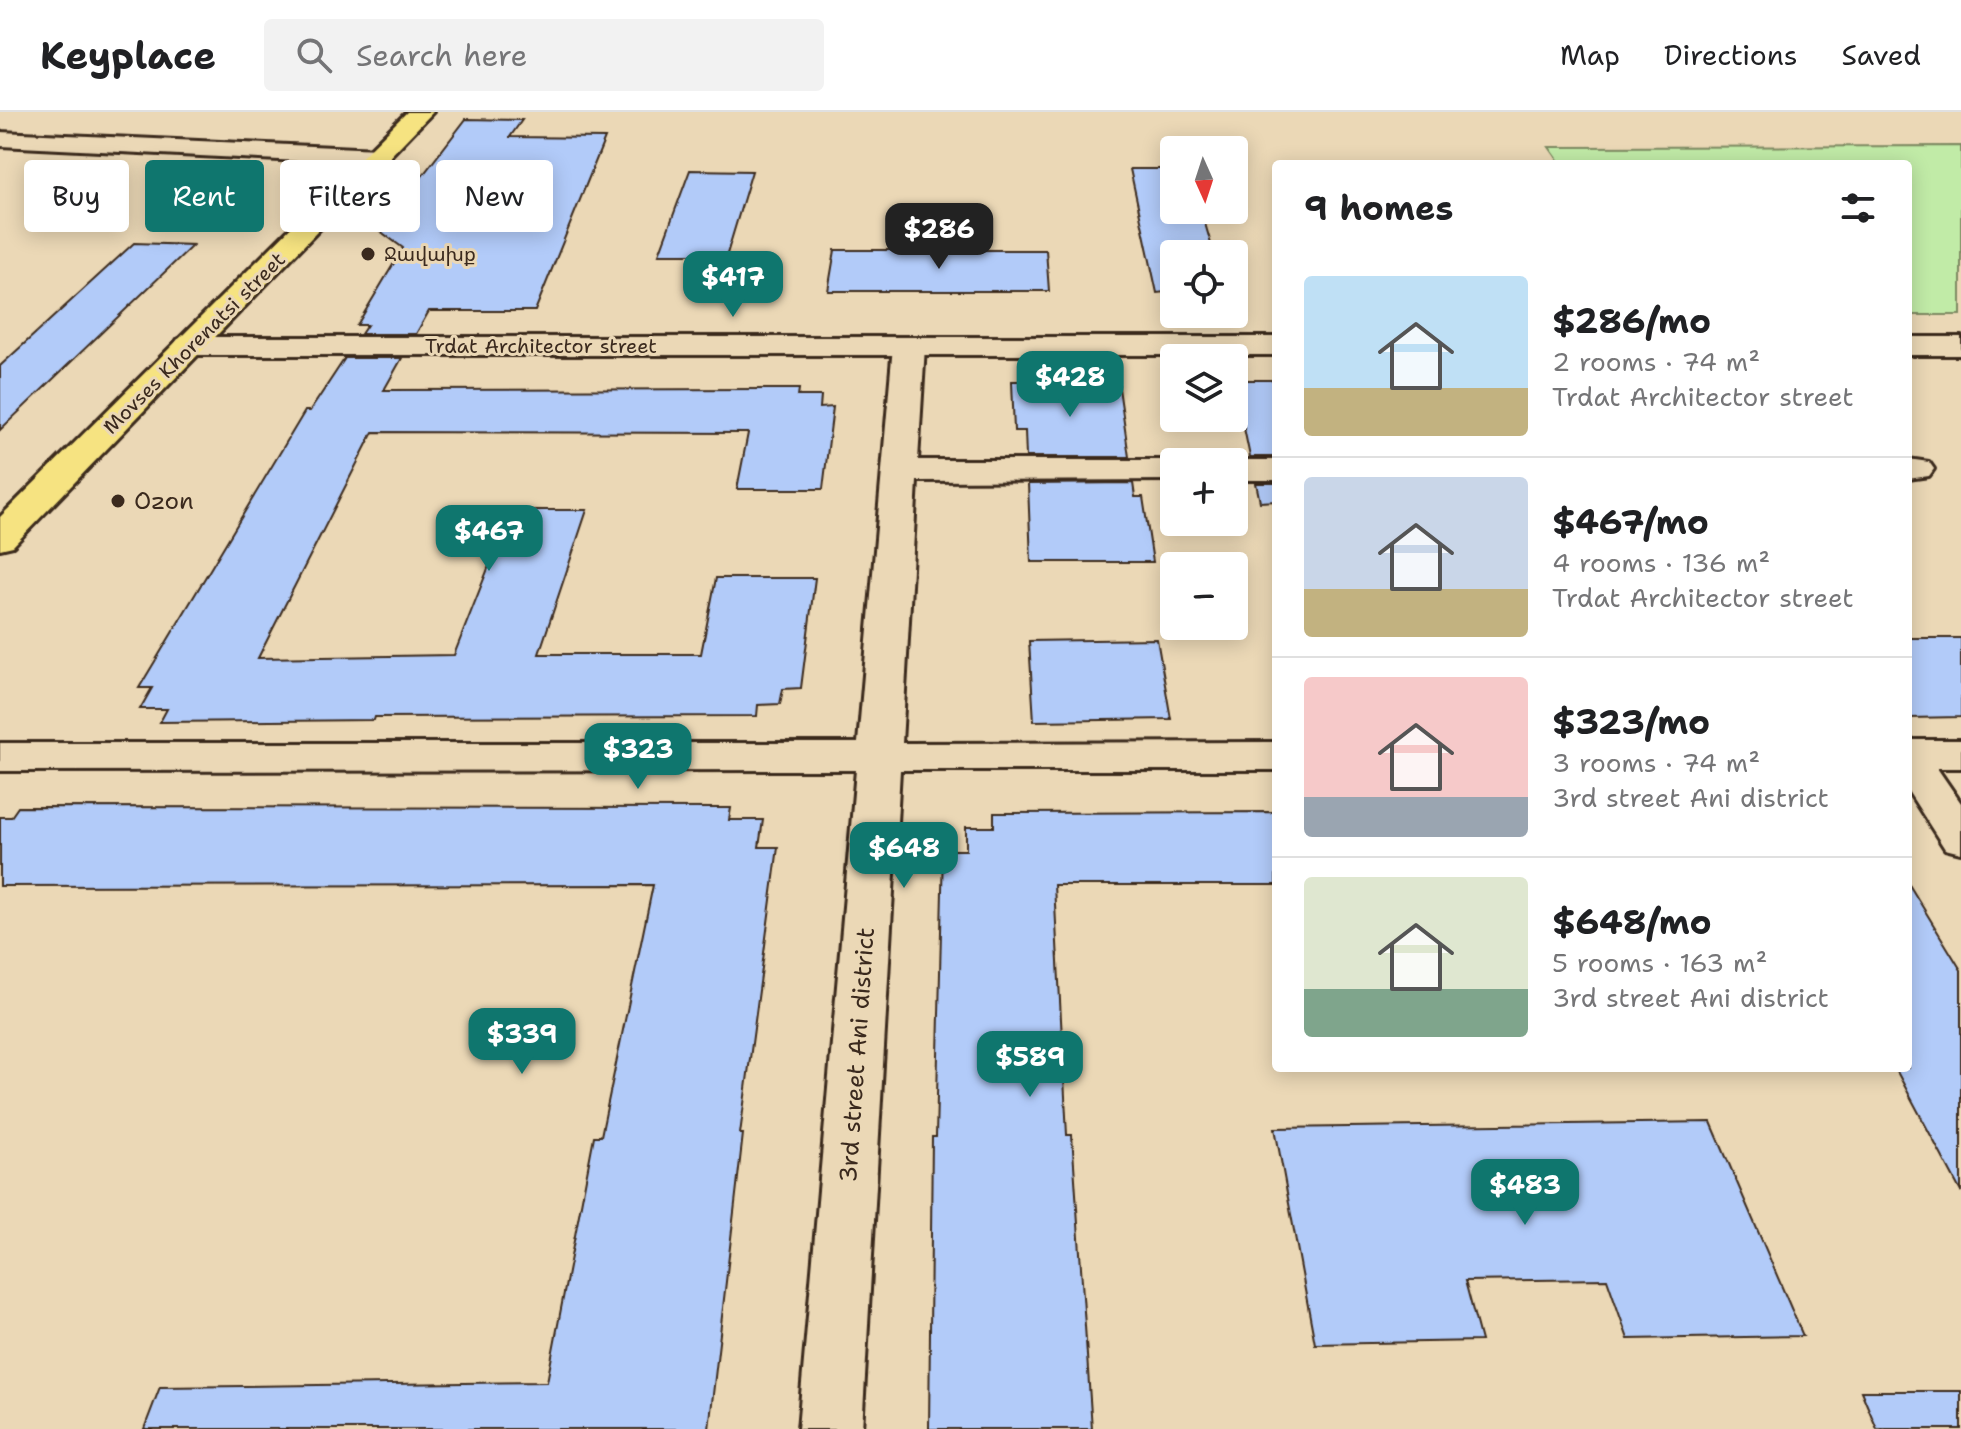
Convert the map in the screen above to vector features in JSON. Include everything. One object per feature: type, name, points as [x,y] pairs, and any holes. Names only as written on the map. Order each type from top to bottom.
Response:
[{"type":"highway","name":"Movses Khorenatsi street","points":[[0,538],[421,112]]},
{"type":"street","points":[[0,139],[378,157]]},
{"type":"street","name":"Trdat Architector street","points":[[189,346],[1272,346]]},
{"type":"street","name":"3rd street Ani district","points":[[830,1429],[909,346]]},
{"type":"street","points":[[1912,346],[1961,346]]},
{"type":"street","points":[[899,471],[1160,470]]},
{"type":"street","points":[[1248,470],[1272,470]]},
{"type":"street","points":[[1912,755],[1961,754]]},
{"type":"street","points":[[0,757],[1272,756]]},
{"type":"street","points":[[1912,761],[1961,838]]},
{"type":"green space","points":[[1961,146],[1961,315],[1912,315],[1912,160],[1558,160],[1549,147]]},
{"type":"building","points":[[466,119],[522,120],[510,137],[605,138],[535,311],[429,311],[416,334],[361,334],[367,325],[357,325],[403,248],[381,232],[420,232],[420,179]]},
{"type":"building","points":[[1130,169],[1160,169],[1160,224],[1205,224],[1210,240],[1160,240],[1160,293],[1157,293]]},
{"type":"building","points":[[690,170],[752,171],[727,254],[659,254]]},
{"type":"building","points":[[134,243],[193,245],[0,430],[0,366]]},
{"type":"building","points":[[835,250],[1046,250],[1049,291],[828,291]]},
{"type":"building","points":[[345,358],[402,358],[384,390],[799,389],[798,396],[821,396],[820,408],[833,407],[823,489],[737,489],[748,433],[373,432],[258,658],[454,655],[511,510],[587,510],[539,654],[701,654],[716,578],[815,578],[801,688],[783,689],[780,704],[758,705],[757,716],[375,717],[374,720],[160,722],[167,709],[140,709],[152,688],[139,688],[305,411],[310,411]]},
{"type":"building","points":[[1248,380],[1272,380],[1272,457],[1250,457],[1245,432],[1248,432]]},
{"type":"building","points":[[1012,381],[1118,381],[1129,457],[1026,457],[1025,431],[1014,431]]},
{"type":"building","points":[[1133,483],[1135,497],[1143,497],[1153,562],[1031,562],[1028,484]]},
{"type":"building","points":[[1256,483],[1272,483],[1272,501],[1260,502]]},
{"type":"building","points":[[1912,638],[1961,638],[1961,717],[1912,718]]},
{"type":"building","points":[[1157,639],[1171,719],[1034,721],[1029,641]]},
{"type":"building","points":[[18,807],[731,808],[729,820],[763,820],[759,847],[778,847],[740,1134],[743,1134],[709,1429],[144,1429],[160,1387],[547,1382],[594,1136],[601,1136],[653,885],[0,886],[0,817],[11,817]]},
{"type":"building","points":[[1272,812],[1272,885],[1054,885],[1067,1135],[1072,1135],[1092,1429],[929,1429],[932,1137],[936,1137],[943,850],[966,850],[966,827],[994,827],[994,813]]},
{"type":"building","points":[[1912,890],[1961,970],[1961,1192],[1897,1072],[1912,1072]]},
{"type":"building","points":[[1711,1122],[1803,1336],[1628,1339],[1607,1279],[1465,1281],[1481,1341],[1315,1344],[1275,1128]]},
{"type":"building","points":[[1861,1391],[1961,1391],[1961,1429],[1877,1429]]},
{"type":"place","name":"Ջավախք","points":[[368,254]]},
{"type":"place","name":"Ozon","points":[[118,501]]}]
